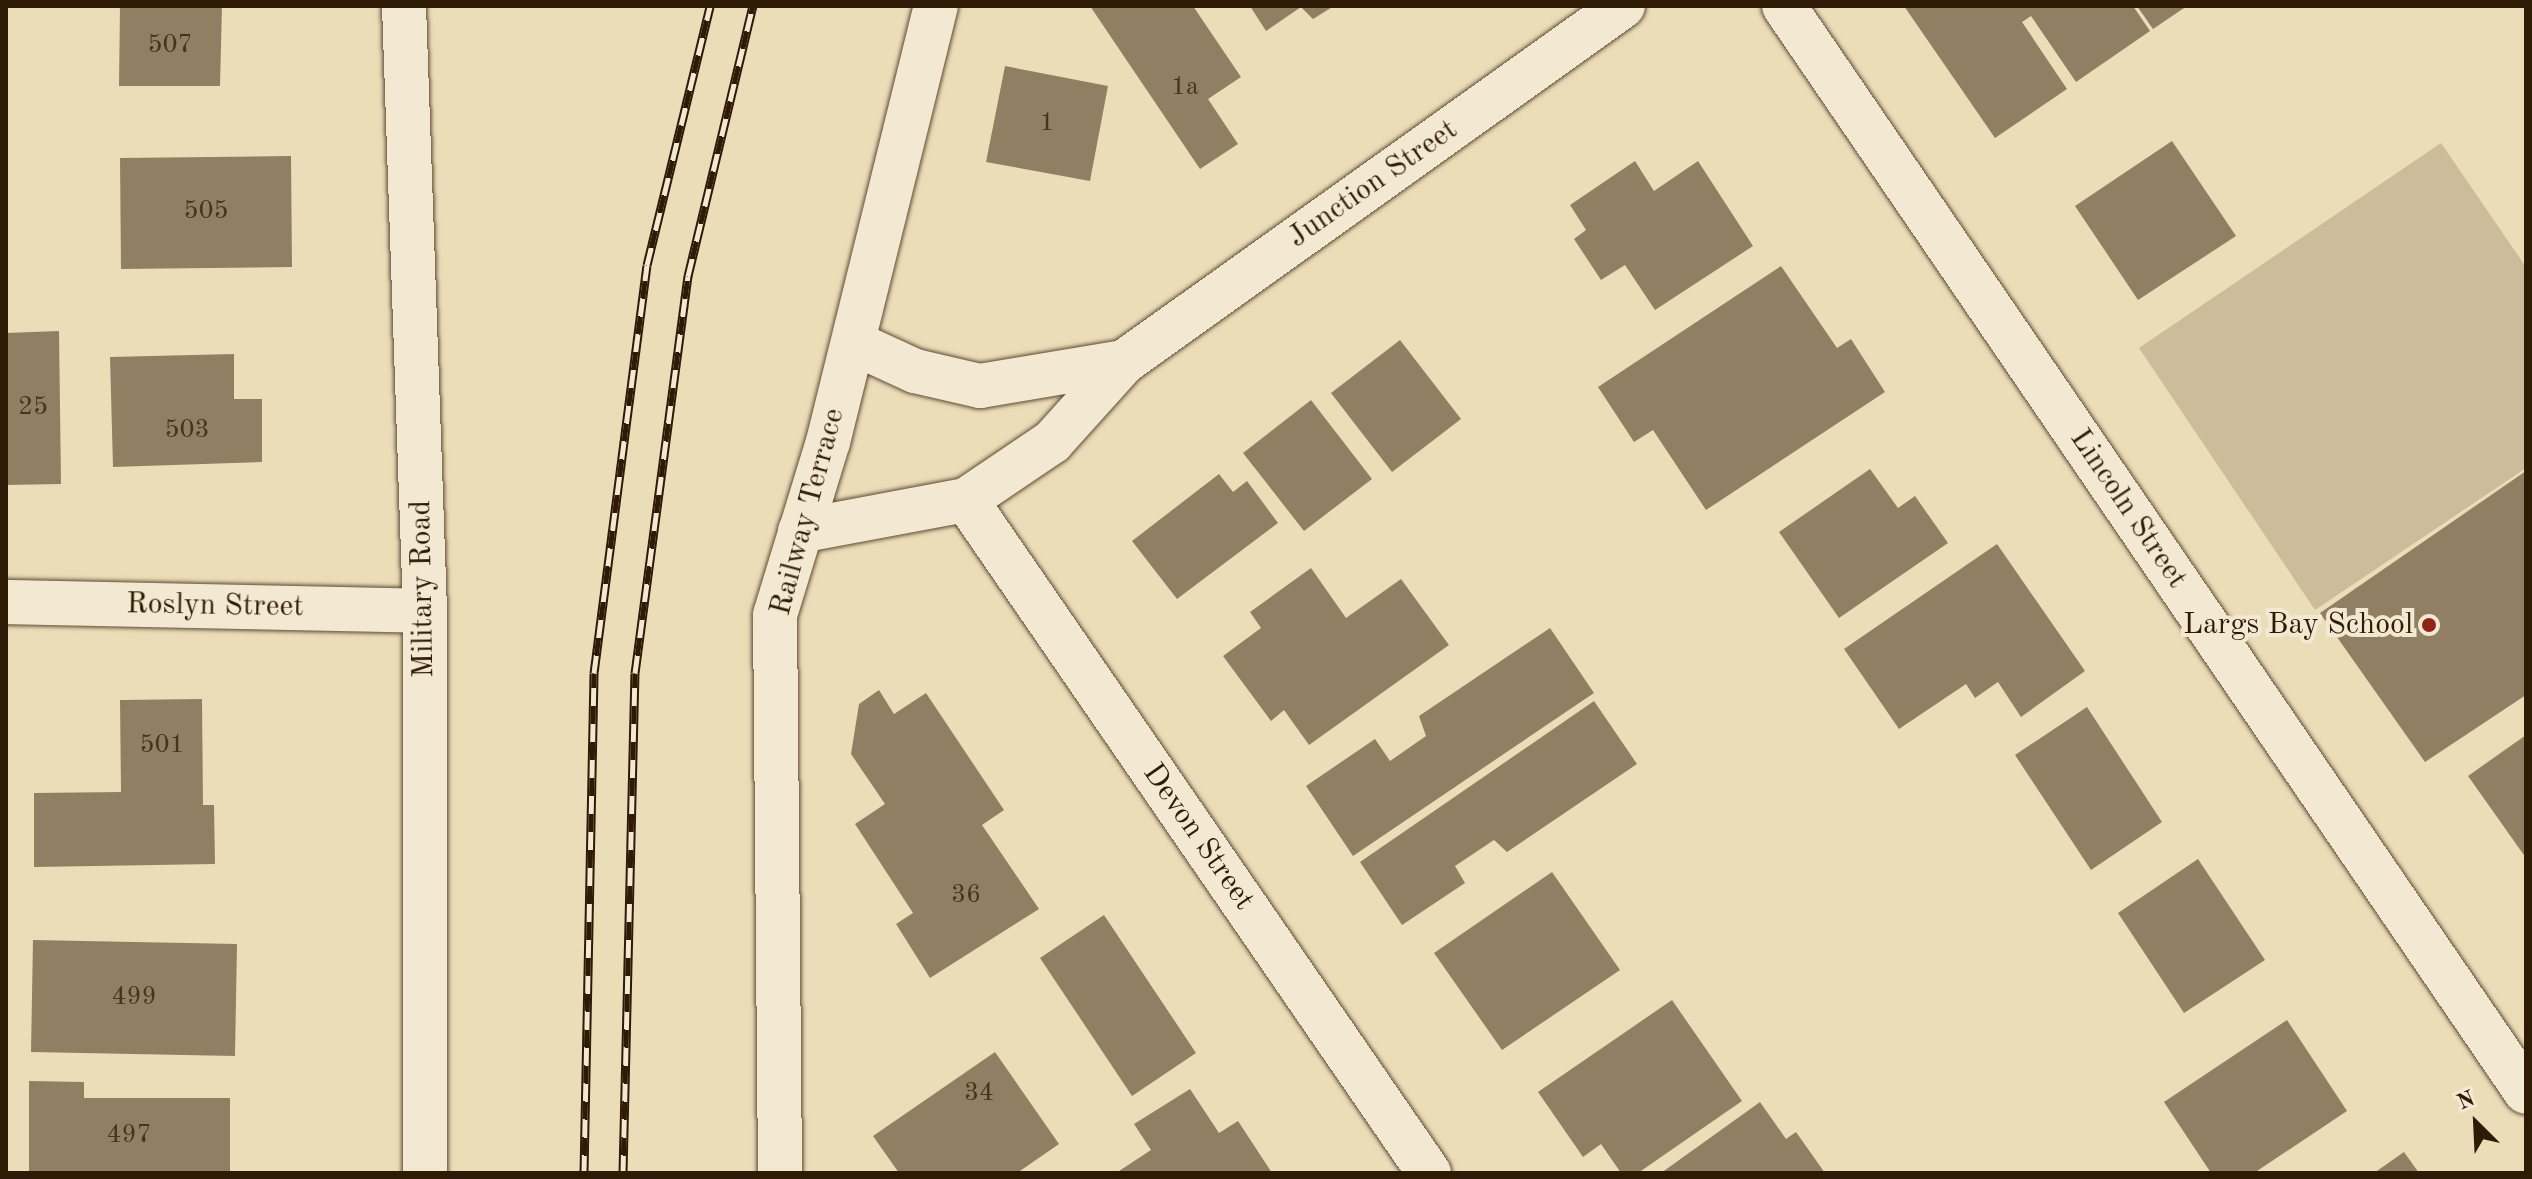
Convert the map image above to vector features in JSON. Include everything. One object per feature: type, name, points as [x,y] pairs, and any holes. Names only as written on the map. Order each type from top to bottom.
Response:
[{"type":"street","name":"Military Road","points":[[404,6],[425,611],[425,1173]]},
{"type":"street","name":"Railway Terrace","points":[[780,1173],[775,615],[854,343],[936,6]]},
{"type":"street","name":"Junction Street","points":[[800,531],[966,500],[1052,442],[1124,362],[1623,6]]},
{"type":"street","name":"Lincoln Street","points":[[1784,6],[2526,1092]]},
{"type":"street","name":"Junction Street","points":[[854,343],[915,371],[980,386],[1124,362]]},
{"type":"street","name":"Devon Street","points":[[966,500],[1429,1173]]},
{"type":"street","name":"Roslyn Street","points":[[6,602],[425,611]]},
{"type":"shaded area","name":"Largs Bay School","points":[[2441,143],[2526,267],[2526,468],[2315,610],[2139,348]]},
{"type":"building","points":[[120,6],[222,6],[220,86],[119,86]]},
{"type":"building","points":[[1090,6],[1193,6],[1241,77],[1208,99],[1238,144],[1200,169]]},
{"type":"building","points":[[1250,6],[1334,6],[1313,19],[1301,7],[1266,31]]},
{"type":"building","points":[[1904,6],[2133,6],[2150,31],[2076,82],[2031,16],[2022,22],[2067,89],[1995,138]]},
{"type":"building","points":[[2137,6],[2187,6],[2153,29]]},
{"type":"building","points":[[1005,66],[1108,86],[1090,181],[986,162]]},
{"type":"building","points":[[2172,141],[2236,236],[2138,300],[2075,206]]},
{"type":"building","points":[[291,156],[292,267],[121,269],[120,158]]},
{"type":"building","points":[[1635,161],[1654,191],[1698,161],[1753,246],[1655,310],[1625,265],[1601,280],[1574,239],[1586,230],[1570,205]]},
{"type":"building","points":[[1781,266],[1837,348],[1851,339],[1885,392],[1706,510],[1653,430],[1634,442],[1598,387]]},
{"type":"building","points":[[59,331],[61,484],[6,485],[6,333]]},
{"type":"building","points":[[1400,340],[1461,419],[1392,472],[1331,393]]},
{"type":"building","points":[[234,354],[234,399],[262,399],[262,462],[113,467],[110,357]]},
{"type":"building","points":[[1311,400],[1372,479],[1304,531],[1243,453]]},
{"type":"building","points":[[1870,469],[1898,508],[1915,496],[1948,543],[1839,618],[1779,532]]},
{"type":"building","points":[[2526,471],[2526,695],[2425,762],[2320,613]]},
{"type":"building","points":[[1219,474],[1233,492],[1247,481],[1278,523],[1177,599],[1132,541]]},
{"type":"building","points":[[1997,544],[2085,671],[2021,717],[1998,682],[1975,698],[1966,684],[1899,729],[1844,649]]},
{"type":"building","points":[[1311,568],[1346,618],[1401,579],[1449,645],[1309,745],[1284,710],[1271,721],[1223,656],[1261,628],[1250,612]]},
{"type":"building","points":[[1550,628],[1594,693],[1353,856],[1306,786],[1375,739],[1390,761],[1426,736],[1419,716]]},
{"type":"building","points":[[879,690],[894,714],[926,693],[1004,810],[982,825],[1039,909],[930,978],[896,924],[913,913],[855,824],[885,804],[851,754],[859,704]]},
{"type":"building","points":[[202,699],[203,805],[214,805],[215,864],[34,867],[34,793],[121,792],[120,700]]},
{"type":"building","points":[[1594,701],[1637,764],[1507,852],[1494,840],[1455,866],[1465,883],[1402,925],[1360,862]]},
{"type":"building","points":[[2087,707],[2162,822],[2091,870],[2015,755]]},
{"type":"building","points":[[2526,735],[2526,858],[2468,776]]},
{"type":"building","points":[[2198,859],[2265,960],[2184,1013],[2118,913]]},
{"type":"building","points":[[1552,872],[1620,970],[1502,1050],[1434,953]]},
{"type":"building","points":[[1104,915],[1196,1053],[1132,1096],[1040,958]]},
{"type":"building","points":[[33,940],[237,944],[235,1056],[31,1052]]},
{"type":"building","points":[[1672,1000],[1742,1101],[1638,1173],[1621,1173],[1601,1144],[1583,1157],[1538,1092]]},
{"type":"building","points":[[2287,1020],[2347,1111],[2254,1173],[2211,1173],[2164,1102]]},
{"type":"building","points":[[995,1052],[1059,1144],[1017,1173],[899,1173],[873,1136]]},
{"type":"building","points":[[29,1081],[84,1082],[84,1098],[230,1098],[230,1173],[29,1173]]},
{"type":"building","points":[[1190,1089],[1219,1133],[1238,1121],[1272,1173],[1116,1173],[1151,1150],[1134,1124]]},
{"type":"building","points":[[1760,1102],[1786,1139],[1796,1132],[1825,1173],[1661,1173]]},
{"type":"building","points":[[2404,1152],[2419,1173],[2374,1173]]},
{"type":"railway","points":[[584,1173],[594,673],[647,265],[710,6]]},
{"type":"railway","points":[[623,1173],[635,673],[688,276],[753,6]]},
{"type":"place","name":"Largs Bay School","points":[[2429,625]]}]
